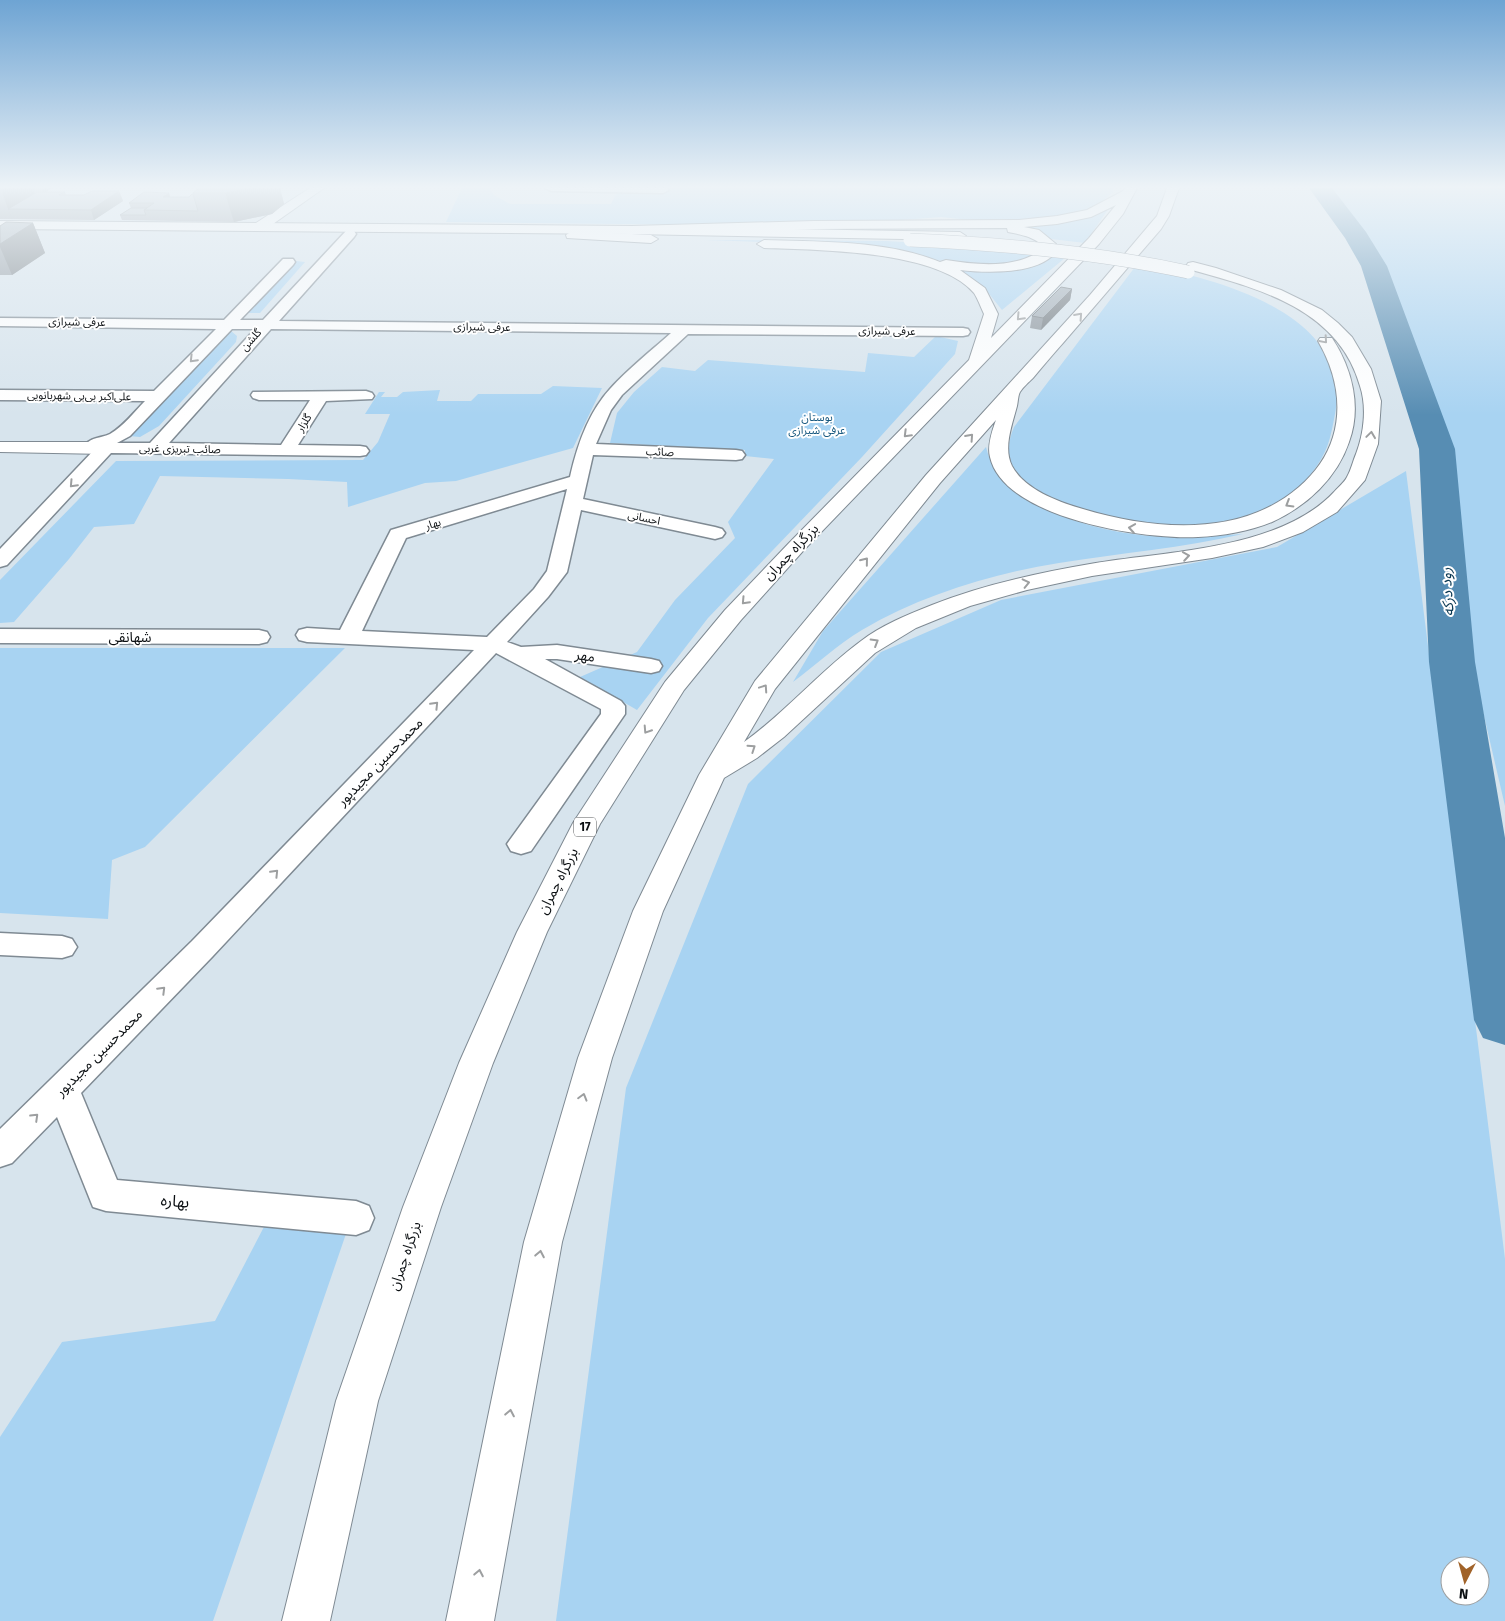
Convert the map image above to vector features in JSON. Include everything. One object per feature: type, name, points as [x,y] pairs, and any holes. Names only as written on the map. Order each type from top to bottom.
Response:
[{"type":"main road","points":[[932,264],[948,270],[972,284],[984,296],[990,307],[991,314],[973,368]]},
{"type":"main road","points":[[951,264],[1002,267],[1022,264]]},
{"type":"main road","name":"بزرگراه چمران","points":[[306,1621],[357,1401],[422,1207],[476,1063],[528,940],[587,823],[674,688],[733,614],[1072,264]]},
{"type":"main road","points":[[470,1621],[543,1242],[594,1058],[648,911],[712,775],[764,686],[932,478],[1012,392],[1124,264]]},
{"type":"main road","points":[[1012,392],[998,447],[1005,469],[1028,492],[1049,504],[1086,517],[1112,524],[1174,532],[1210,531],[1240,525],[1271,514],[1293,502],[1311,488],[1326,472],[1342,440],[1347,397],[1342,370],[1327,342],[1303,321],[1253,294],[1190,269],[1156,264]]},
{"type":"main road","points":[[712,775],[765,740],[870,645],[918,619],[965,599],[1044,579],[1234,548],[1276,537],[1308,522],[1328,509],[1346,492],[1359,474],[1368,455],[1373,419],[1371,393],[1364,373],[1346,339],[1331,325],[1289,300],[1250,282],[1166,264]]},
{"type":"main road","name":"صائب تبریزی غربی","points":[[0,447],[106,448]]},
{"type":"street","points":[[74,448],[104,442],[116,438],[124,432],[286,264]]},
{"type":"street","name":"گلشن","points":[[154,449],[322,264]]},
{"type":"street","name":"عرفی شیرازی","points":[[0,322],[963,332]]},
{"type":"street","name":"محمدحسین مجیدپور","points":[[0,1152],[202,949],[541,593],[557,572],[585,449],[603,410],[616,392],[684,329]]},
{"type":"street","name":"علی‌اکبر بی‌بی شهربانویی","points":[[0,395],[157,396]]},
{"type":"street","name":"گلزار","points":[[260,395],[366,396]]},
{"type":"street","name":"گلزار","points":[[286,450],[321,396]]},
{"type":"street","points":[[0,561],[106,448]]},
{"type":"street","name":"صائب تبریزی غربی","points":[[106,448],[360,451]]},
{"type":"street","name":"صائب","points":[[585,449],[736,454]]},
{"type":"street","name":"احسانی","points":[[575,491],[715,533]]},
{"type":"street","name":"بهار","points":[[348,637],[398,534],[575,491]]},
{"type":"street","points":[[307,635],[494,644],[518,654],[613,706],[614,714],[521,844]]},
{"type":"street","name":"شهانقی","points":[[0,636],[259,638]]},
{"type":"street","name":"مهر","points":[[518,654],[558,652],[651,666]]},
{"type":"street","points":[[0,944],[62,947]]},
{"type":"street","name":"بهاره","points":[[62,1090],[106,1195],[356,1218]]},
{"type":"green space","points":[[291,264],[304,264],[260,313],[247,313]]},
{"type":"green space","points":[[958,264],[1006,264],[1004,264]]},
{"type":"green space","points":[[1011,264],[1058,264],[1002,310],[986,290],[941,265],[975,270]]},
{"type":"green space","points":[[1138,264],[1179,272],[1221,284],[1261,300],[1279,310],[1297,322],[1317,341],[1330,362],[1336,387],[1337,400],[1331,435],[1327,447],[1311,474],[1289,495],[1263,510],[1234,519],[1203,524],[1172,525],[1112,517],[1077,508],[1044,494],[1034,488],[1013,467],[1009,449],[1014,427]]},
{"type":"green space","points":[[1366,264],[1505,264],[1505,806],[1402,364]]},
{"type":"green space","points":[[231,331],[237,336],[236,342],[159,426],[140,437],[129,436],[140,427]]},
{"type":"green space","name":"بوستان عرفی شیرازی","points":[[936,336],[958,341],[955,354],[862,457],[708,618],[637,710],[580,677],[637,652],[675,600],[735,538],[728,522],[774,459],[745,456],[745,450],[610,443],[617,413],[634,392],[662,367],[695,371],[708,360],[865,372],[868,353],[914,357]]},
{"type":"green space","points":[[553,386],[602,388],[573,448],[456,481],[425,483],[348,507],[347,482],[160,476],[134,524],[94,527],[14,622],[0,623],[0,580],[116,461],[363,460],[378,442],[390,414],[365,414],[379,392],[385,392],[381,397],[397,397],[403,392],[440,390],[437,401],[471,401],[478,394],[541,394]]},
{"type":"green space","points":[[986,447],[994,467],[1008,484],[1027,499],[1072,520],[1096,527],[1140,535],[1192,537],[1243,534],[1198,543],[1082,559],[1008,573],[933,596],[862,630],[793,682],[823,631]]},
{"type":"green space","points":[[1406,471],[1505,1259],[1505,1621],[556,1621],[626,1088],[748,784],[881,652],[1001,600],[1277,547]]},
{"type":"green space","points":[[0,648],[345,648],[145,847],[112,860],[108,919],[0,913]]},
{"type":"green space","points":[[266,1223],[348,1228],[213,1621],[0,1621],[0,1437],[62,1342],[215,1321]]},
{"type":"building","points":[[1061,287],[1072,289],[1043,318],[1032,316]]},
{"type":"waterway","name":"رود درکه","points":[[1373,264],[1437,449],[1452,662],[1505,1020]]}]
